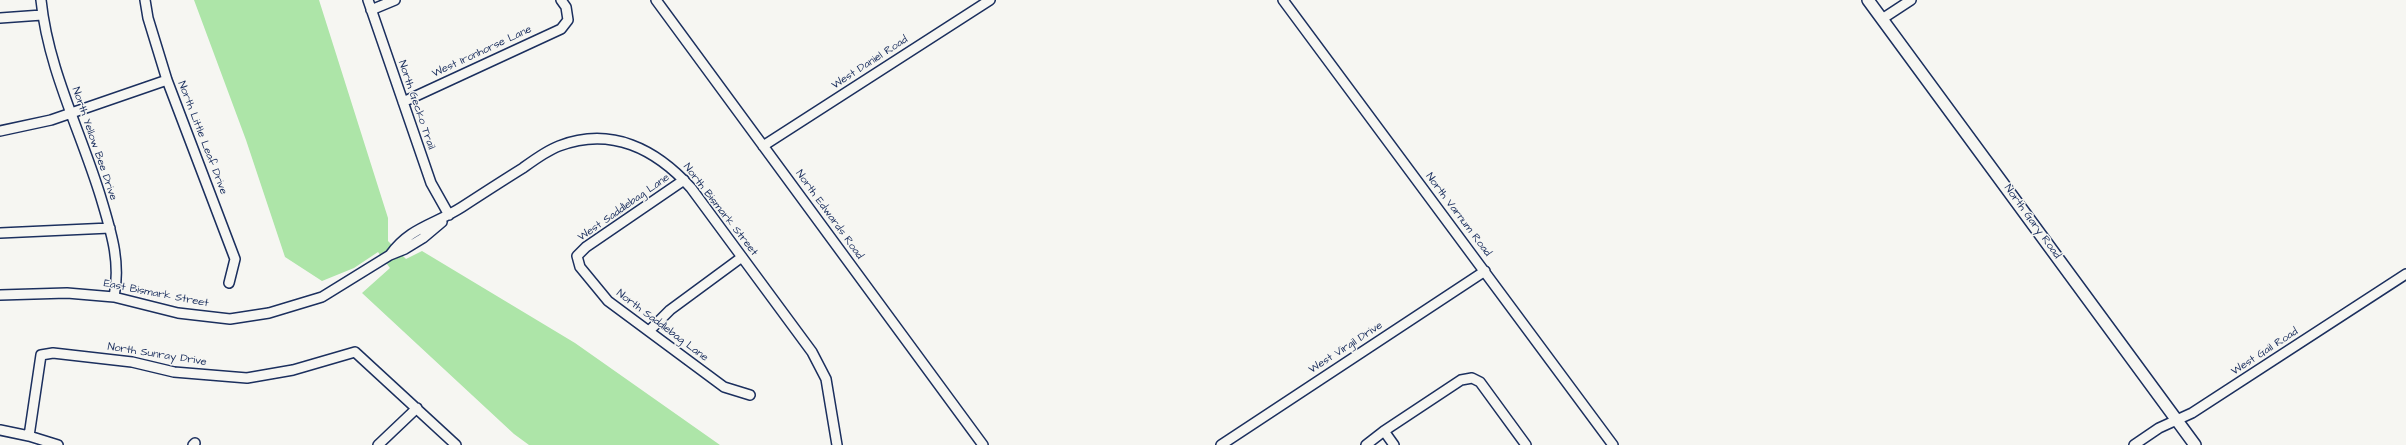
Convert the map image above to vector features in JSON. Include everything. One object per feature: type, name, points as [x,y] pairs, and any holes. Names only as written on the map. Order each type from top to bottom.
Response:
[{"type":"street","name":"North Yellow Bee Drive","points":[[41,0],[42,14],[53,63],[72,113],[110,228],[117,256],[118,278],[114,297]]},
{"type":"street","name":"North Little Leaf Drive","points":[[145,0],[148,18],[167,80],[235,259],[229,283]]},
{"type":"street","name":"North Gecko Trail","points":[[368,0],[431,183],[448,216]]},
{"type":"street","points":[[371,10],[395,0]]},
{"type":"street","name":"West Ironhorse Lane","points":[[403,102],[561,29],[568,20],[566,7],[560,0]]},
{"type":"street","name":"North Edwards Road","points":[[656,0],[983,445]]},
{"type":"street","name":"West Daniel Road","points":[[763,146],[990,0]]},
{"type":"street","name":"North Varnum Road","points":[[1283,0],[1613,445]]},
{"type":"street","name":"North Gary Road","points":[[1868,0],[2195,445]]},
{"type":"street","points":[[1882,19],[1911,0]]},
{"type":"street","points":[[0,18],[42,14]]},
{"type":"street","points":[[0,131],[72,113],[167,80]]},
{"type":"street","name":"North Bismark Street","points":[[448,216],[558,146],[580,140],[600,138],[623,142],[647,150],[674,169],[684,180],[742,257],[819,364],[826,380],[837,445]]},
{"type":"street","name":"West Saddlebag Lane","points":[[577,256],[586,247],[684,180]]},
{"type":"street","name":"East Bismark Street","points":[[390,255],[408,234],[448,216]]},
{"type":"street","name":"East Bismark Street","points":[[0,295],[67,293],[114,297],[178,313],[230,319],[269,313],[322,297],[390,255],[413,244],[448,216]]},
{"type":"street","points":[[0,233],[110,228]]},
{"type":"street","points":[[408,234],[413,244]]},
{"type":"street","name":"North Saddlebag Lane","points":[[577,256],[580,267],[608,301],[724,387],[750,395]]},
{"type":"street","points":[[649,331],[670,310],[742,257]]},
{"type":"street","name":"West Virgil Drive","points":[[1221,445],[1485,271]]},
{"type":"street","name":"West Gail Road","points":[[2134,445],[2159,428],[2192,413],[2406,274]]},
{"type":"street","name":"North Sunray Drive","points":[[28,436],[41,355],[53,353],[132,362],[174,372],[247,378],[293,370],[355,352],[456,445]]},
{"type":"street","points":[[1366,445],[1384,431],[1461,380],[1472,378],[1480,382],[1526,445]]},
{"type":"street","points":[[382,443],[417,408]]},
{"type":"street","points":[[0,430],[28,436],[58,445]]},
{"type":"street","points":[[1384,431],[1394,445]]},
{"type":"green space","points":[[194,0],[319,0],[388,218],[388,241],[406,259],[422,251],[575,343],[720,445],[529,445],[514,434],[362,293],[390,268],[378,252],[354,268],[322,281],[285,257],[246,140]]}]
